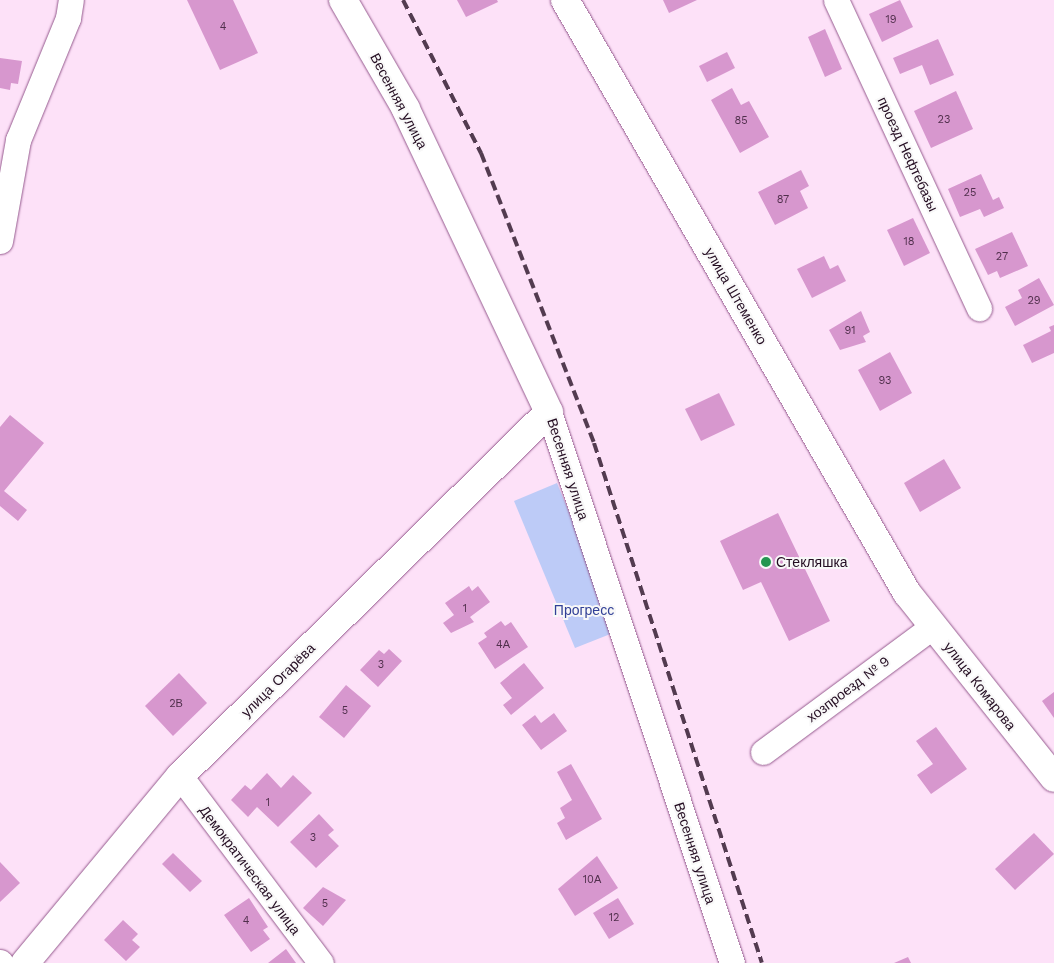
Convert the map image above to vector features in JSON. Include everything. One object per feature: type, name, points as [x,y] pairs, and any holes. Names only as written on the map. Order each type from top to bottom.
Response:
[{"type":"main road","name":"Весенняя улица","points":[[343,0],[406,109],[549,412]]},
{"type":"main road","name":"улица Штеменко","points":[[565,0],[906,593]]},
{"type":"main road","name":"улица Огарёва","points":[[25,963],[180,776],[549,412]]},
{"type":"main road","name":"улица Комарова","points":[[906,593],[1054,778]]},
{"type":"street","points":[[0,241],[9,139],[68,18],[71,0]]},
{"type":"street","name":"проезд Нефтебазы","points":[[836,0],[979,308]]},
{"type":"street","name":"Весенняя улица","points":[[549,412],[732,963]]},
{"type":"street","name":"хозпроезд № 9","points":[[763,752],[933,626]]},
{"type":"street","name":"Демократическая улица","points":[[180,776],[321,963]]},
{"type":"green space","name":"Прогресс","points":[[557,483],[618,631],[575,648],[514,501]]},
{"type":"building","points":[[187,0],[233,0],[258,53],[220,70]]},
{"type":"building","points":[[457,0],[497,0],[498,2],[466,17]]},
{"type":"building","points":[[663,0],[697,0],[669,13]]},
{"type":"building","points":[[900,0],[913,27],[882,42],[869,14]]},
{"type":"building","points":[[825,29],[842,69],[825,77],[808,37]]},
{"type":"building","points":[[938,39],[954,75],[930,85],[922,65],[900,74],[893,58]]},
{"type":"building","points":[[727,52],[735,68],[707,82],[699,66]]},
{"type":"building","points":[[0,58],[22,61],[18,84],[11,83],[10,90],[0,88]]},
{"type":"building","points":[[732,88],[741,105],[749,101],[769,137],[740,153],[711,100]]},
{"type":"building","points":[[956,91],[973,129],[931,148],[914,111]]},
{"type":"building","points":[[801,170],[809,186],[800,191],[808,208],[775,225],[758,192]]},
{"type":"building","points":[[981,174],[993,200],[999,197],[1004,208],[984,217],[980,209],[960,217],[948,189]]},
{"type":"building","points":[[913,218],[930,253],[904,266],[887,230]]},
{"type":"building","points":[[1012,232],[1028,266],[1000,278],[997,271],[988,275],[975,249]]},
{"type":"building","points":[[824,256],[830,269],[838,265],[846,281],[812,298],[797,269]]},
{"type":"building","points":[[1039,278],[1054,305],[1015,326],[1005,307],[1022,298],[1018,290]]},
{"type":"building","points":[[861,311],[870,332],[863,336],[866,342],[840,350],[829,330]]},
{"type":"building","points":[[1054,325],[1054,353],[1032,363],[1023,345],[1051,331],[1049,327]]},
{"type":"building","points":[[890,352],[912,393],[880,411],[858,370]]},
{"type":"building","points":[[719,393],[735,425],[701,441],[685,409]]},
{"type":"building","points":[[10,415],[44,443],[4,491],[27,510],[18,521],[0,506],[0,427]]},
{"type":"building","points":[[944,459],[961,488],[920,512],[904,483]]},
{"type":"building","name":"Стекляшка","points":[[778,513],[830,621],[789,641],[761,582],[743,590],[720,541]]},
{"type":"building","points":[[469,586],[472,591],[478,586],[490,602],[470,617],[474,622],[451,633],[443,623],[454,615],[445,603]]},
{"type":"building","points":[[501,621],[505,626],[511,622],[528,647],[495,669],[478,643],[487,637],[484,633]]},
{"type":"building","points":[[389,649],[402,661],[378,687],[360,670],[379,650],[384,654]]},
{"type":"building","points":[[524,663],[544,688],[511,715],[503,705],[512,698],[500,683]]},
{"type":"building","points":[[179,673],[207,703],[173,736],[145,706]]},
{"type":"building","points":[[346,685],[371,706],[344,738],[319,717]]},
{"type":"building","points":[[1054,692],[1054,718],[1042,701]]},
{"type":"building","points":[[554,713],[567,731],[541,750],[522,725],[535,715],[541,723]]},
{"type":"building","points":[[936,727],[967,769],[931,794],[917,775],[933,764],[916,741]]},
{"type":"building","points":[[571,764],[602,819],[566,840],[557,823],[565,818],[560,808],[572,800],[557,772]]},
{"type":"building","points":[[267,773],[281,788],[293,775],[312,793],[278,827],[257,807],[248,817],[231,800],[245,785],[251,790]]},
{"type":"building","points":[[319,814],[334,830],[328,835],[339,846],[316,868],[290,842]]},
{"type":"building","points":[[1034,833],[1054,854],[1015,890],[995,869]]},
{"type":"building","points":[[173,853],[202,881],[190,892],[162,864]]},
{"type":"building","points":[[597,856],[618,888],[575,916],[558,889]]},
{"type":"building","points":[[0,862],[20,883],[0,902]]},
{"type":"building","points":[[323,887],[346,900],[323,926],[303,908]]},
{"type":"building","points":[[249,898],[268,927],[263,930],[270,939],[251,952],[224,915]]},
{"type":"building","points":[[618,898],[634,924],[609,939],[593,913]]},
{"type":"building","points":[[123,920],[138,934],[132,940],[140,947],[126,961],[104,940]]},
{"type":"building","points":[[286,949],[296,963],[268,963]]},
{"type":"building","points":[[908,957],[911,963],[894,963]]},
{"type":"railway","points":[[403,0],[481,153],[594,443],[762,963]]},
{"type":"place","name":"Стекляшка","points":[[766,562]]}]
